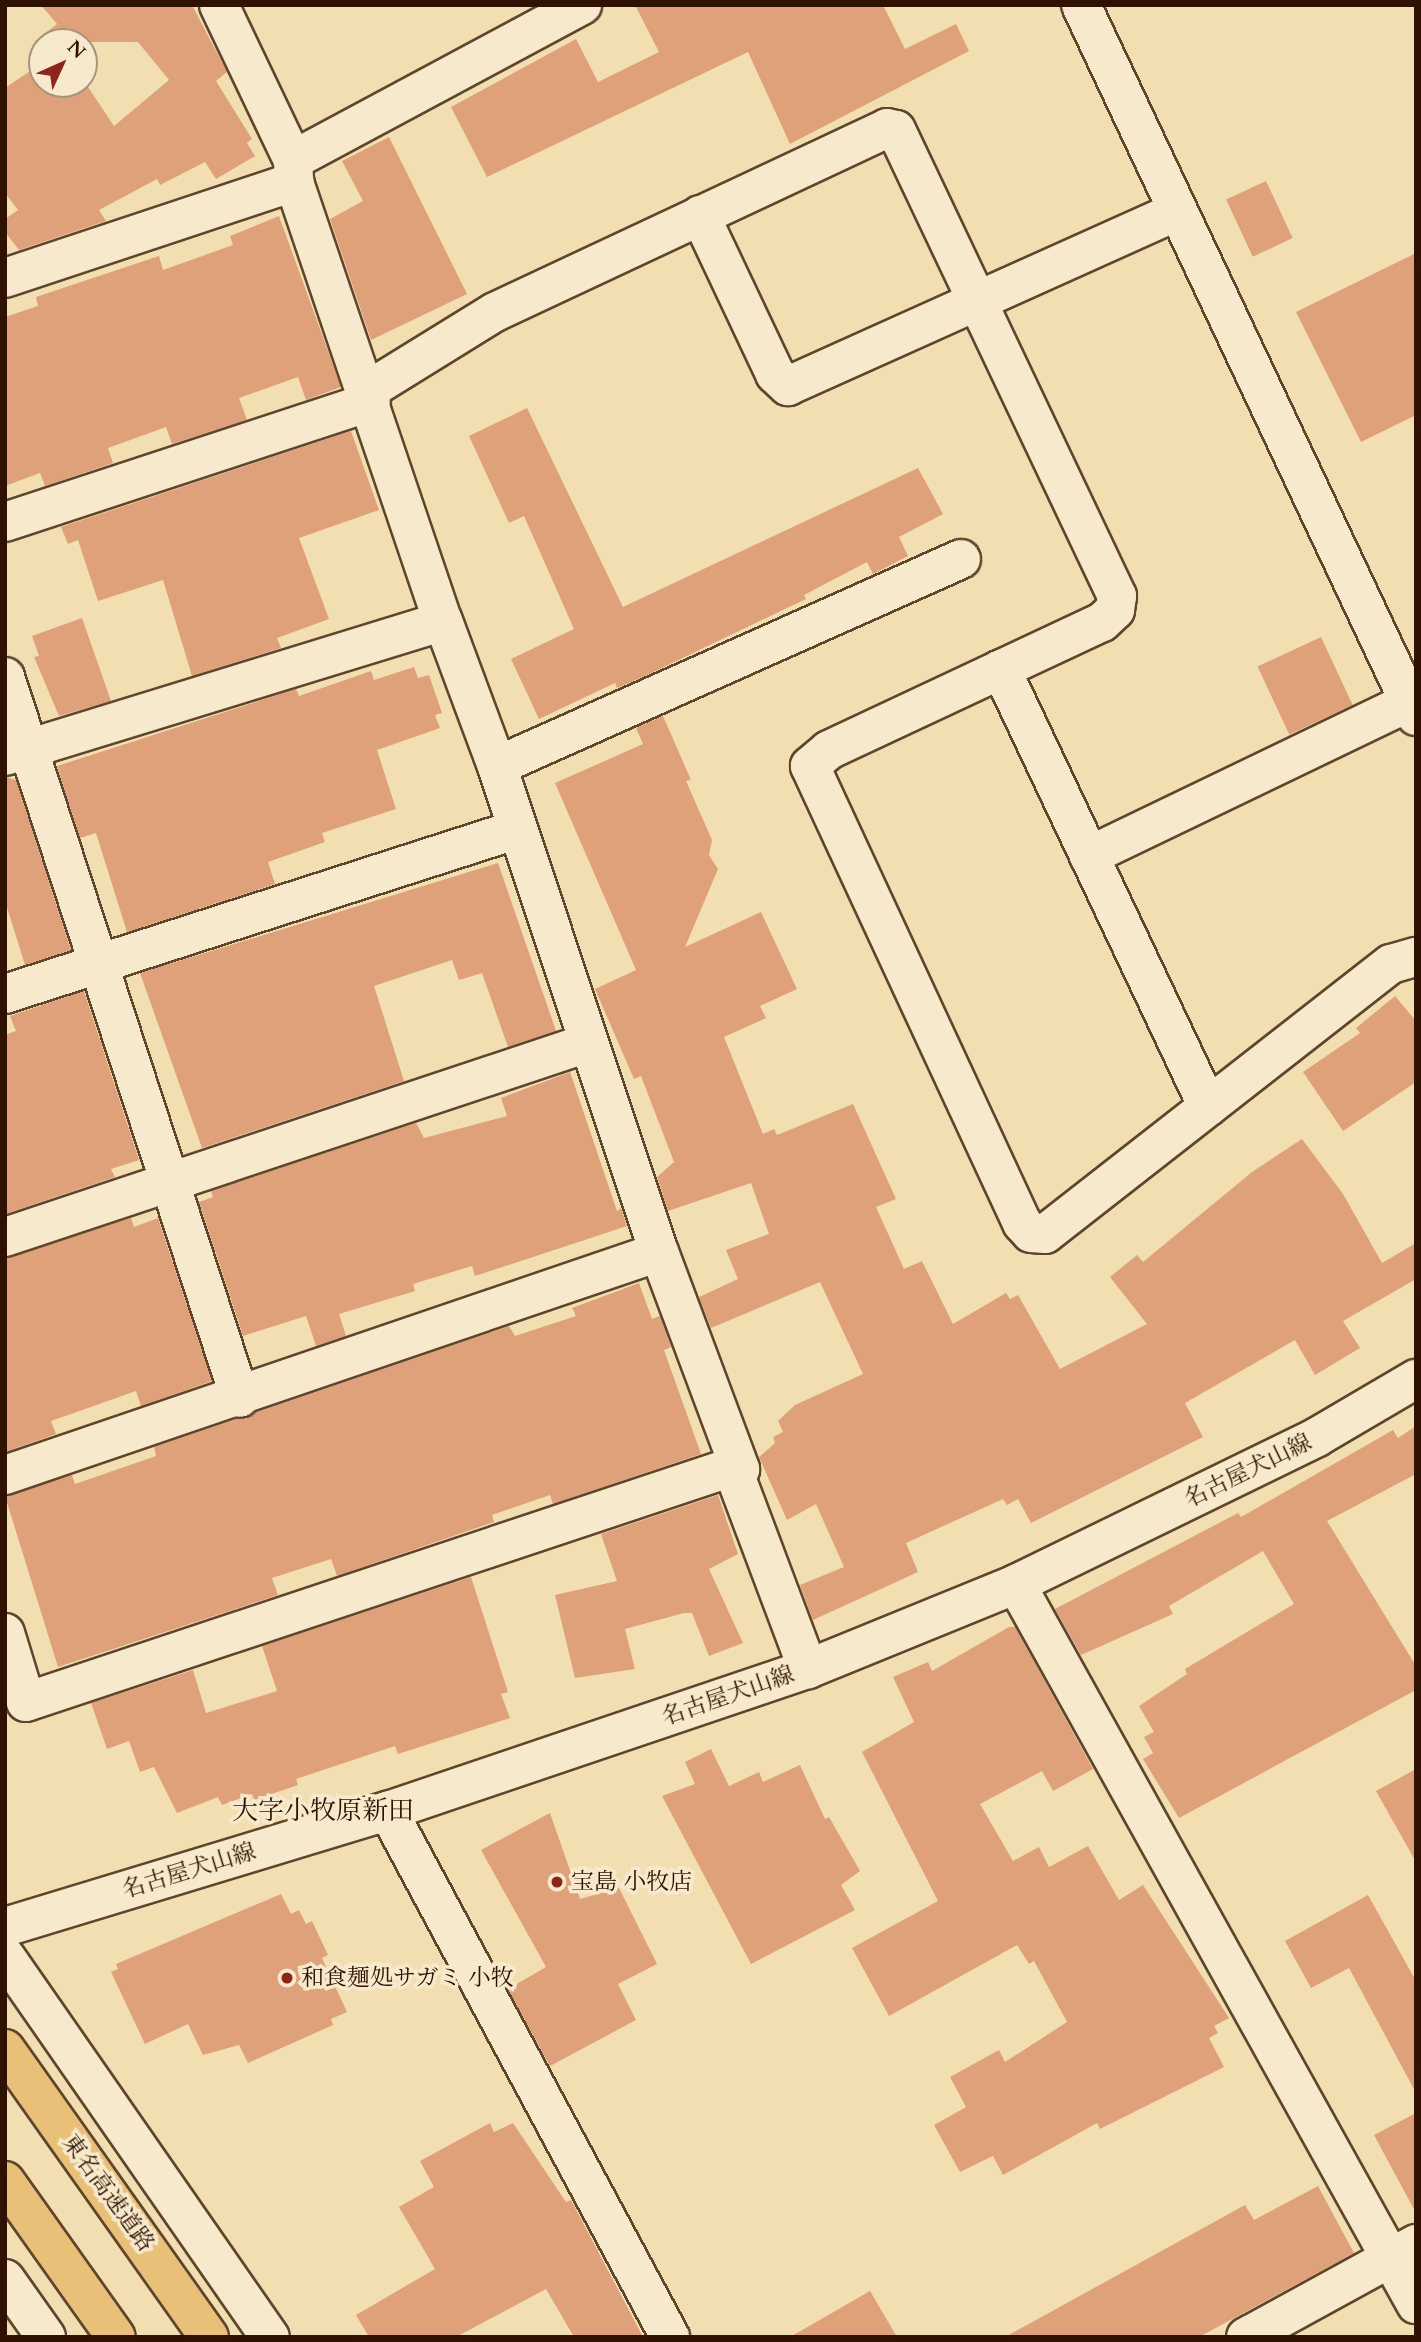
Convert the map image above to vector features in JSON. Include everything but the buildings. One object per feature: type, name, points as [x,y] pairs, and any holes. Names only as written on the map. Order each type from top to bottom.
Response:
[{"type":"highway","name":"東名高速道路","points":[[5,2049],[209,2337]]},
{"type":"highway","points":[[5,2181],[116,2337]]},
{"type":"street","points":[[5,1633],[26,1702],[732,1467],[740,1469],[659,1252],[498,766],[443,621],[293,171],[219,5]]},
{"type":"street","points":[[5,278],[293,171],[582,5]]},
{"type":"street","points":[[1081,5],[1413,708],[1089,856]]},
{"type":"street","points":[[5,522],[369,396],[495,312],[887,128],[896,130],[1117,596],[1115,610],[1102,622],[829,750],[810,766],[1022,1223],[1031,1233],[1045,1234],[1391,964],[1416,957]]},
{"type":"street","points":[[700,215],[775,374],[788,386],[1178,211]]},
{"type":"street","points":[[498,766],[961,559]]},
{"type":"street","points":[[17,752],[443,621]]},
{"type":"street","points":[[1001,669],[1208,1107]]},
{"type":"street","points":[[5,677],[17,752],[98,963],[240,1398]]},
{"type":"street","points":[[5,994],[518,829]]},
{"type":"street","points":[[5,1237],[169,1185],[588,1043]]},
{"type":"street","points":[[5,1475],[240,1398],[659,1252]]},
{"type":"street","name":"名古屋犬山線","points":[[5,1927],[388,1811],[808,1669],[1016,1584],[1317,1437],[1416,1379]]},
{"type":"street","points":[[732,1467],[808,1669]]},
{"type":"street","points":[[1016,1584],[1403,2251],[1416,2304]]},
{"type":"street","points":[[388,1811],[670,2337]]},
{"type":"street","points":[[5,1956],[270,2337]]},
{"type":"street","points":[[1246,2337],[1403,2251]]},
{"type":"street","points":[[5,2279],[46,2337]]},
{"type":"place","name":"宝島 小牧店","points":[[557,1882]]},
{"type":"place","name":"和食麺処サガミ 小牧","points":[[287,1978]]},
{"type":"district","name":"大字小牧原新田","points":[[323,1811]]}]
